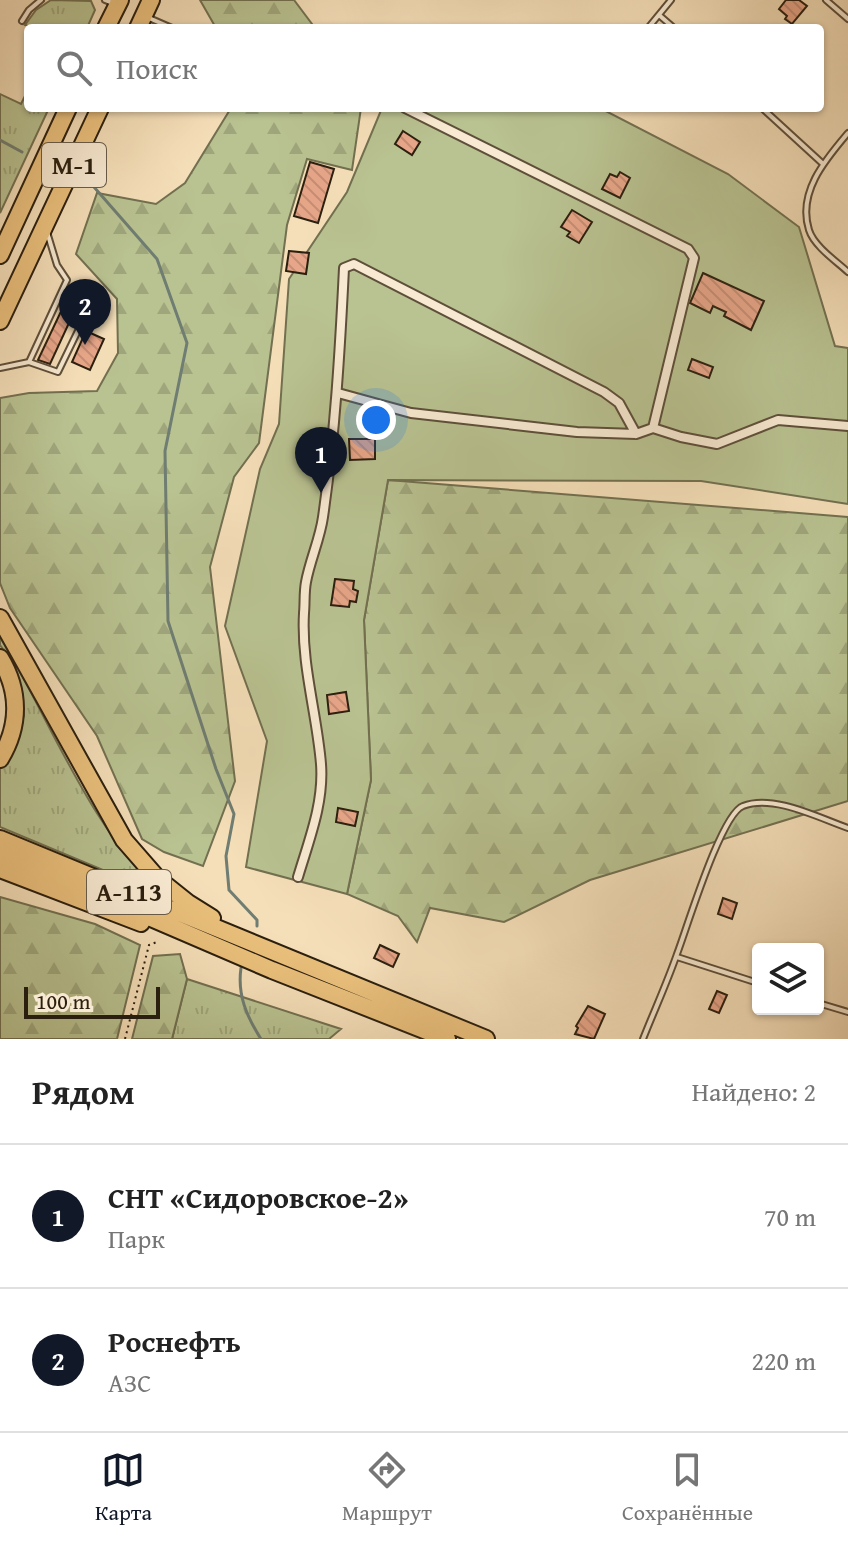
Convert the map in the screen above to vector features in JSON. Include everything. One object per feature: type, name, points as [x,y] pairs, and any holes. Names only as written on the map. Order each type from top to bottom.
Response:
[{"type":"highway","points":[[141,22],[151,0]]},
{"type":"highway","points":[[107,24],[114,2]]},
{"type":"highway","name":"М-1","points":[[0,255],[66,112]]},
{"type":"highway","name":"М-1","points":[[0,320],[98,112]]},
{"type":"highway","points":[[0,618],[130,848],[150,871],[181,897],[258,945]]},
{"type":"highway","points":[[0,658],[14,688],[16,713],[10,740],[0,759]]},
{"type":"highway","name":"А-113","points":[[0,839],[486,1039]]},
{"type":"highway","name":"А-113","points":[[0,853],[226,951],[447,1039]]},
{"type":"highway","points":[[0,869],[72,899],[226,951]]},
{"type":"street","points":[[413,112],[688,249],[694,258],[653,428]]},
{"type":"street","points":[[298,877],[317,817],[321,765],[305,648],[306,584],[322,522],[338,393],[344,268],[354,264],[604,392],[619,403],[636,434]]},
{"type":"street","points":[[338,393],[411,413],[577,432],[636,434],[653,428],[717,444],[778,420],[848,426]]},
{"type":"lane","points":[[22,21],[41,0]]},
{"type":"lane","points":[[651,24],[671,0]]},
{"type":"lane","points":[[826,0],[848,19]]},
{"type":"lane","points":[[659,15],[669,24]]},
{"type":"lane","points":[[766,112],[822,163]]},
{"type":"lane","points":[[848,133],[822,163],[807,197],[809,230],[819,245],[848,272]]},
{"type":"lane","points":[[29,362],[67,280],[57,265],[47,233],[47,222]]},
{"type":"lane","points":[[0,368],[29,362],[58,372],[90,306],[61,293]]},
{"type":"lane","points":[[643,1039],[677,957],[711,857],[735,809],[746,804],[781,804],[848,828]]},
{"type":"lane","points":[[677,957],[752,981]]},
{"type":"lane","points":[[824,1005],[848,1012]]},
{"type":"path","points":[[125,1039],[149,945],[157,942]]},
{"type":"green space","points":[[51,0],[91,1],[95,10],[89,24],[26,24],[36,10]]},
{"type":"green space","points":[[200,0],[294,0],[312,24],[214,24]]},
{"type":"green space","points":[[0,94],[21,104],[24,98],[24,112],[47,112],[0,213]]},
{"type":"green space","points":[[229,112],[360,112],[352,170],[307,159],[287,225],[259,443],[234,477],[210,567],[235,781],[203,866],[164,852],[142,839],[97,736],[10,608],[0,583],[0,398],[29,393],[97,391],[118,353],[117,299],[76,254],[97,193],[156,204],[185,183]]},
{"type":"green space","points":[[380,112],[608,112],[728,174],[799,227],[835,346],[848,348],[848,504],[701,481],[388,480],[364,620],[371,780],[347,894],[246,867],[267,741],[225,626],[260,469],[279,424],[289,279],[347,192]]},
{"type":"green space","points":[[388,480],[848,517],[848,801],[590,880],[504,922],[430,908],[417,942],[398,916],[347,894],[371,780],[364,620]]},
{"type":"green space","points":[[0,637],[93,807],[138,869],[165,896],[0,827],[0,767],[17,741],[24,715],[22,690],[0,645]]},
{"type":"green space","points":[[0,897],[95,924],[140,945],[117,1039],[0,1039]]},
{"type":"green space","points":[[180,954],[187,979],[172,1039],[132,1039],[153,956]]},
{"type":"green space","points":[[187,979],[341,1029],[329,1039],[172,1039]]},
{"type":"building","points":[[786,0],[799,0],[807,6],[792,24],[779,9]]},
{"type":"building","points":[[403,131],[420,142],[412,155],[395,144]]},
{"type":"building","points":[[310,162],[334,169],[318,223],[294,216]]},
{"type":"building","points":[[620,172],[630,178],[620,198],[602,189],[610,174],[617,177]]},
{"type":"building","points":[[572,210],[592,222],[579,243],[567,236],[570,232],[561,227]]},
{"type":"building","points":[[289,251],[309,253],[306,274],[286,271]]},
{"type":"building","points":[[703,273],[764,301],[751,330],[724,316],[726,312],[713,306],[710,313],[690,303]]},
{"type":"building","points":[[64,305],[75,310],[50,364],[38,360]]},
{"type":"building","points":[[86,331],[104,339],[90,370],[72,362]]},
{"type":"building","points":[[692,359],[713,367],[709,378],[688,370]]},
{"type":"building","points":[[349,439],[375,439],[375,459],[350,460]]},
{"type":"building","points":[[335,579],[354,581],[353,589],[358,591],[356,602],[350,601],[349,607],[331,605]]},
{"type":"building","points":[[346,692],[349,711],[329,714],[327,695]]},
{"type":"building","points":[[338,808],[358,812],[355,826],[336,822]]},
{"type":"building","points":[[723,898],[737,903],[732,919],[718,914]]},
{"type":"building","points":[[380,945],[399,954],[393,967],[374,958]]},
{"type":"building","points":[[717,991],[727,995],[719,1013],[709,1009]]},
{"type":"building","points":[[588,1006],[605,1014],[594,1039],[575,1034],[576,1026]]},
{"type":"waterway","points":[[0,140],[22,152]]},
{"type":"waterway","points":[[94,187],[157,259],[187,343],[165,451],[168,621],[216,769],[234,814],[226,856],[229,890],[257,920],[257,926]]},
{"type":"waterway","points":[[241,968],[240,987],[244,1005],[261,1039]]},
{"type":"place","name":"Роснефть","points":[[85,345]]},
{"type":"place","name":"СНТ «Сидоровское-2»","points":[[321,493]]}]
